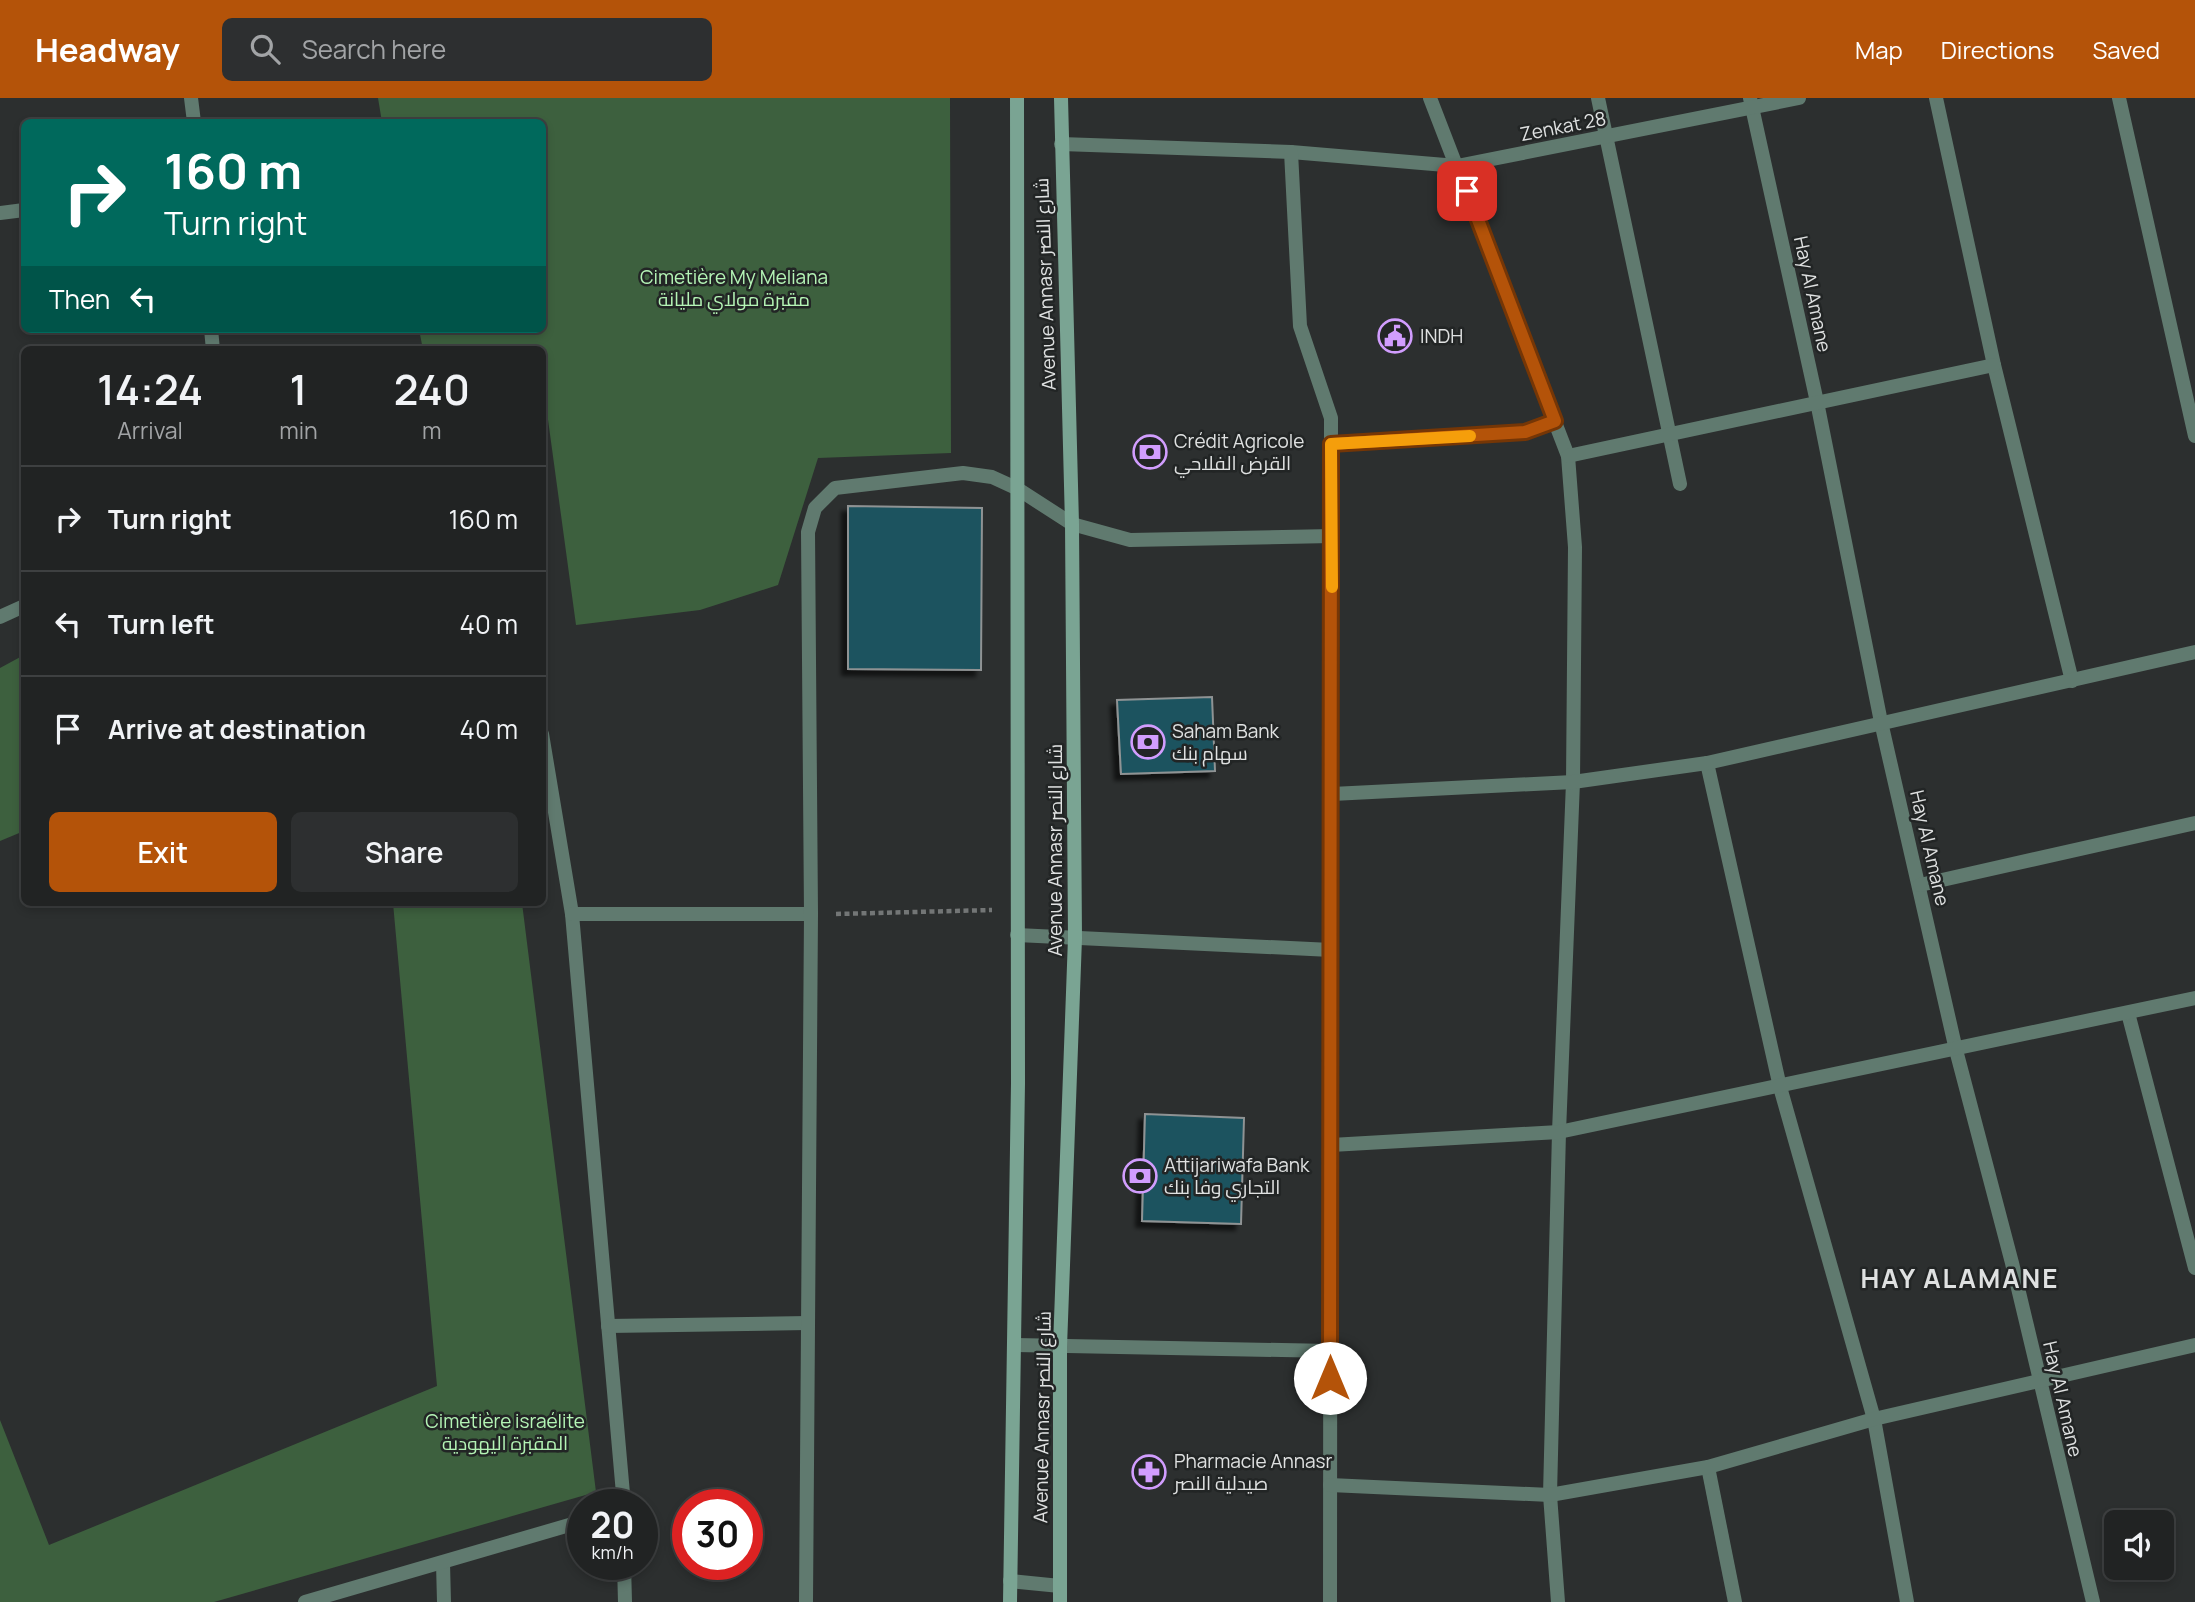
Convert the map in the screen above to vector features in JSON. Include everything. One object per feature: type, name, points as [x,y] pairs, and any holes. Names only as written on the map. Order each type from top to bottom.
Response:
[{"type":"main road","name":"Avenue Annasr شارع النصر","points":[[1010,1602],[1018,909],[1017,98]]},
{"type":"main road","name":"Avenue Annasr شارع النصر","points":[[1060,1602],[1060,1347],[1075,939],[1072,524],[1061,98]]},
{"type":"street","points":[[191,98],[194,119]]},
{"type":"street","points":[[1430,98],[1568,456],[1575,547],[1573,782],[1559,1132],[1550,1495],[1558,1602]]},
{"type":"street","points":[[1598,98],[1680,484]]},
{"type":"street","name":"Zenkat 28","points":[[1061,144],[1291,152],[1457,166],[1607,138],[1751,103],[1799,98]]},
{"type":"street","points":[[1936,98],[1994,365],[2072,681]]},
{"type":"street","points":[[2119,98],[2195,436]]},
{"type":"street","name":"Hay Al Amane","points":[[1751,103],[1817,402],[1881,722],[1956,1050],[2012,1264],[2093,1602]]},
{"type":"street","points":[[1291,152],[1300,326],[1331,418],[1330,1602]]},
{"type":"street","points":[[0,213],[21,211]]},
{"type":"street","points":[[1568,456],[1994,365]]},
{"type":"street","points":[[1331,444],[1525,432],[1555,421]]},
{"type":"street","points":[[806,1602],[811,914],[808,532],[815,508],[835,488],[963,473],[992,477],[1018,489],[1072,524],[1130,540],[1332,536]]},
{"type":"street","points":[[0,617],[21,607]]},
{"type":"street","points":[[1332,794],[1573,782],[1707,763],[2195,652]]},
{"type":"street","points":[[546,758],[572,914],[623,1489]]},
{"type":"street","points":[[1707,763],[1780,1087],[1874,1419],[1907,1602]]},
{"type":"street","points":[[1920,885],[2195,823]]},
{"type":"street","points":[[572,914],[811,914]]},
{"type":"street","points":[[1017,935],[1331,950]]},
{"type":"street","points":[[1331,1145],[1559,1132],[2195,998]]},
{"type":"street","points":[[2128,1013],[2195,1268]]},
{"type":"street","points":[[608,1326],[808,1323]]},
{"type":"street","points":[[1015,1345],[1330,1351]]},
{"type":"street","points":[[1330,1485],[1550,1495],[1708,1467],[1874,1419],[2195,1345]]},
{"type":"street","points":[[1708,1467],[1735,1602]]},
{"type":"street","points":[[305,1602],[567,1526]]},
{"type":"street","points":[[443,1563],[444,1602]]},
{"type":"street","points":[[624,1580],[625,1602]]},
{"type":"street","points":[[1010,1581],[1060,1586]]},
{"type":"path","points":[[811,914],[1018,909]]},
{"type":"green space","name":"Cimetière My Meliana مقبرة مولاي مليانة","points":[[378,98],[950,98],[951,453],[818,458],[778,585],[700,610],[576,625],[546,405],[546,346],[422,346],[420,333],[546,333],[546,119],[382,119]]},
{"type":"green space","points":[[21,657],[21,832],[0,841],[0,668]]},
{"type":"green space","name":"Cimetière israélite المقبرة اليهودية","points":[[393,906],[522,906],[596,1489],[567,1489],[567,1500],[214,1602],[0,1602],[0,1420],[49,1545],[437,1386]]},
{"type":"building","points":[[848,506],[982,508],[981,670],[848,669]]},
{"type":"building","points":[[1212,697],[1215,771],[1121,774],[1117,700]]},
{"type":"building","points":[[1145,1114],[1244,1118],[1241,1224],[1142,1221]]},
{"type":"slow traffic","points":[[1332,587],[1331,444],[1470,436]]},
{"type":"place","name":"INDH","points":[[1395,336]]},
{"type":"place","name":"Crédit Agricole القرض الفلاحي","points":[[1150,452]]},
{"type":"place","name":"Saham Bank سهام بنك","points":[[1148,742]]},
{"type":"place","name":"Attijariwafa Bank التجاري وفا بنك","points":[[1140,1176]]},
{"type":"place","name":"Pharmacie Annasr صيدلية النصر","points":[[1149,1472]]},
{"type":"district","name":"HAY ALAMANE","points":[[1960,1279]]},
{"type":"route","points":[[1330,1378],[1331,444],[1525,432],[1555,421],[1467,191]]}]
